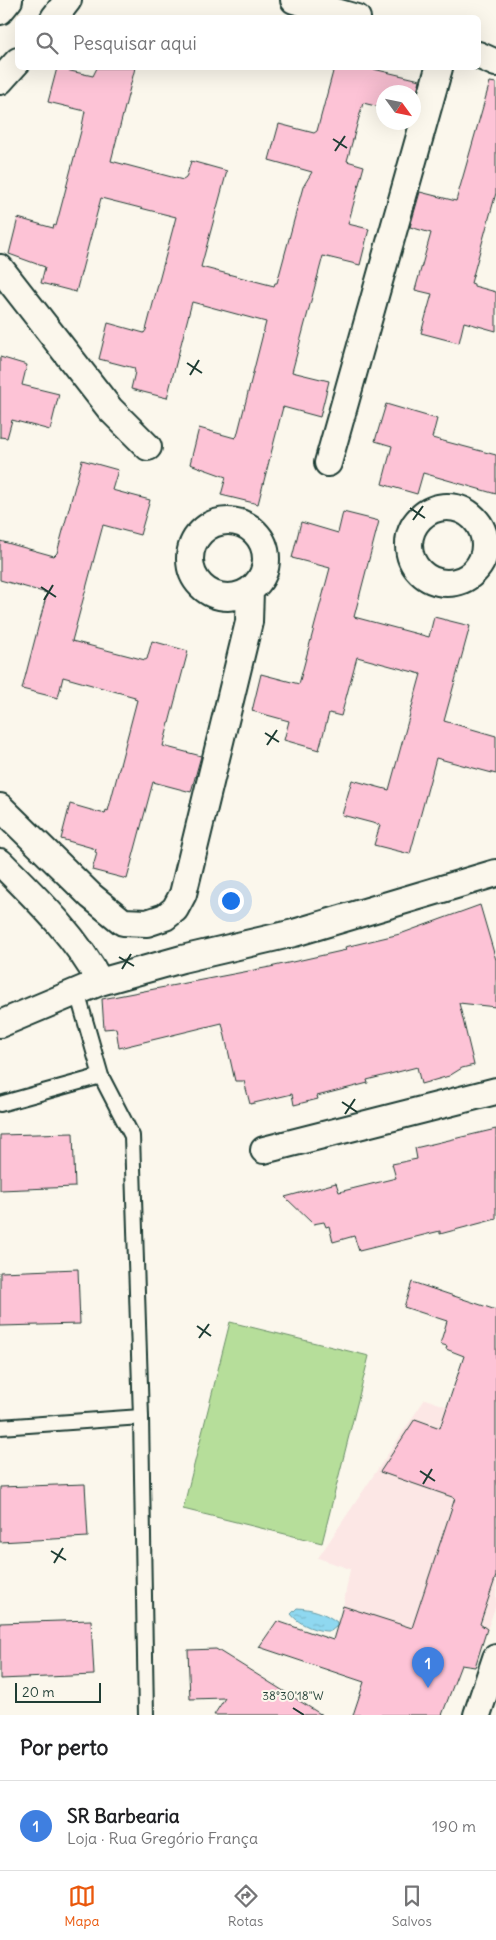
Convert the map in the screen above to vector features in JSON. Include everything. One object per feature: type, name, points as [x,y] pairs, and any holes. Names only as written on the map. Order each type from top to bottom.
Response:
[{"type":"street","points":[[0,11],[9,0]]},
{"type":"street","points":[[56,15],[68,0]]},
{"type":"street","points":[[294,0],[346,15]]},
{"type":"street","points":[[481,56],[496,63]]},
{"type":"street","points":[[0,81],[15,64]]},
{"type":"street","points":[[328,463],[438,70]]},
{"type":"street","points":[[0,268],[110,409],[148,447]]},
{"type":"street","points":[[0,807],[91,896],[123,922],[147,924],[165,916],[174,909],[182,894],[249,622],[250,590]]},
{"type":"street","points":[[0,862],[54,916],[87,958],[89,987]]},
{"type":"street","points":[[0,1024],[89,987],[182,959],[294,933],[496,873]]},
{"type":"street","points":[[264,1150],[496,1091]]},
{"type":"street","points":[[477,1715],[496,1658]]},
{"type":"lane","points":[[89,987],[101,1076],[132,1136],[141,1417],[146,1715]]},
{"type":"lane","points":[[0,1104],[101,1076]]},
{"type":"lane","points":[[0,1427],[141,1417]]},
{"type":"shaded area","points":[[425,1399],[496,1423],[496,1605],[479,1653],[343,1607],[350,1569],[318,1558]]},
{"type":"green space","points":[[230,1322],[369,1356],[322,1543],[183,1509]]},
{"type":"water","points":[[297,1608],[322,1613],[337,1622],[337,1626],[331,1631],[309,1627],[291,1614]]},
{"type":"building","points":[[56,70],[66,70],[93,76],[96,70],[134,70],[111,161],[183,180],[186,178],[191,161],[227,171],[201,267],[274,286],[277,283],[303,187],[312,172],[269,160],[279,124],[314,133],[317,131],[333,70],[378,70],[420,80],[419,85],[376,85],[376,106],[363,103],[347,161],[364,166],[348,224],[369,229],[360,265],[323,256],[292,372],[329,381],[320,417],[283,407],[258,504],[221,495],[226,477],[190,464],[199,428],[235,438],[237,436],[266,322],[192,302],[167,398],[131,389],[135,372],[134,368],[99,359],[108,323],[144,333],[146,330],[176,217],[101,198],[76,292],[41,283],[45,267],[9,254],[18,218],[53,228],[54,225],[56,226],[85,111],[48,102]]},
{"type":"building","points":[[490,82],[496,83],[496,193],[471,283],[474,286],[496,292],[496,331],[464,322],[459,343],[421,333],[432,294],[415,290],[431,233],[410,227],[420,192],[456,201]]},
{"type":"building","points":[[0,357],[27,365],[22,385],[59,394],[50,430],[12,420],[7,438],[0,437]]},
{"type":"building","points":[[386,404],[437,419],[432,438],[496,455],[496,494],[423,473],[417,494],[382,484],[392,446],[375,441]]},
{"type":"building","points":[[82,460],[118,470],[112,490],[150,500],[140,535],[103,525],[72,641],[145,660],[147,659],[152,641],[188,651],[163,746],[201,756],[191,792],[153,782],[127,879],[92,870],[97,853],[95,852],[96,849],[61,839],[70,804],[105,814],[106,810],[108,811],[137,700],[134,699],[135,697],[63,677],[58,698],[22,689],[47,593],[0,580],[0,541],[54,556],[57,553]]},
{"type":"building","points":[[343,512],[379,521],[354,617],[429,637],[434,617],[470,626],[444,721],[496,736],[496,774],[436,758],[410,854],[374,845],[380,825],[342,815],[352,780],[389,790],[421,674],[357,657],[341,716],[329,713],[319,750],[284,740],[289,721],[252,711],[261,674],[299,684],[330,568],[292,558],[301,522],[338,533]]},
{"type":"building","points":[[480,905],[496,960],[496,1007],[459,1003],[474,1065],[462,1068],[449,1076],[421,1084],[417,1067],[367,1080],[368,1083],[317,1096],[318,1099],[294,1105],[292,1094],[250,1104],[244,1081],[235,1081],[222,1023],[119,1048],[116,1028],[104,1029],[102,999],[270,967],[346,950],[345,947],[400,934]]},
{"type":"building","points":[[496,1129],[496,1219],[440,1234],[440,1231],[359,1251],[354,1236],[333,1242],[329,1226],[326,1227],[324,1222],[313,1224],[285,1197],[336,1183],[339,1192],[396,1178],[392,1164],[417,1159],[415,1148]]},
{"type":"building","points":[[73,1133],[75,1187],[0,1190],[0,1135]]},
{"type":"building","points":[[78,1269],[80,1324],[0,1326],[0,1272]]},
{"type":"building","points":[[412,1282],[496,1310],[496,1576],[480,1624],[487,1629],[475,1667],[461,1665],[442,1715],[353,1715],[364,1682],[259,1647],[277,1621],[333,1640],[343,1606],[412,1628],[455,1498],[380,1472],[415,1419],[440,1428],[464,1356],[446,1349],[447,1346],[440,1344],[447,1321],[404,1307]]},
{"type":"building","points":[[85,1484],[88,1537],[0,1542],[0,1487]]},
{"type":"building","points":[[91,1620],[94,1675],[0,1679],[0,1623]]},
{"type":"building","points":[[216,1649],[322,1715],[214,1715],[225,1698],[190,1699],[188,1650]]},
{"type":"place","name":"SR Barbearia","points":[[428,1688]]}]
